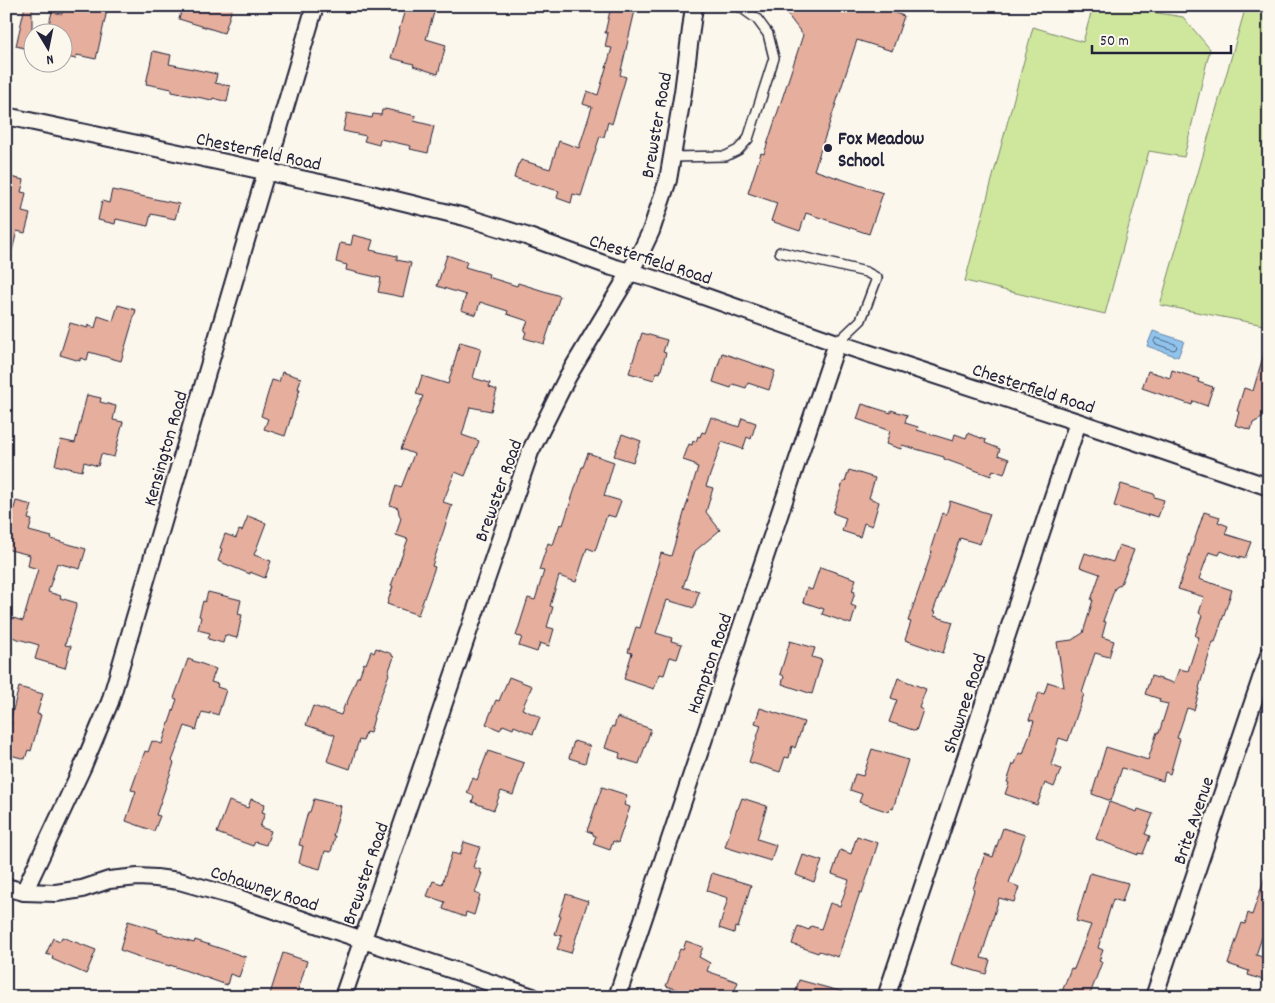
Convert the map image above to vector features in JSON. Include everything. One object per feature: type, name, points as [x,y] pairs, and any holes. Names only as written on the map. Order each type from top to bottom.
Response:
[{"type":"street","name":"Kensington Road","points":[[24,892],[83,766],[110,702],[315,6]]},
{"type":"street","name":"Brewster Road","points":[[343,997],[530,452],[568,376],[630,272],[651,231],[668,180],[683,92],[694,6]]},
{"type":"street","name":"Chesterfield Road","points":[[6,116],[466,217],[1269,487]]},
{"type":"street","name":"Hampton Road","points":[[617,997],[837,343]]},
{"type":"street","name":"Shawnee Road","points":[[886,997],[1078,422]]},
{"type":"street","name":"Brite Avenue","points":[[1154,997],[1269,655]]},
{"type":"street","name":"Cohawney Road","points":[[6,887],[24,892],[56,893],[82,889],[109,880],[138,877],[179,881],[232,896],[533,997]]},
{"type":"lane","points":[[672,157],[726,156],[738,150],[748,139],[774,58],[768,34],[757,19],[739,6]]},
{"type":"lane","points":[[780,252],[866,272],[877,278],[861,320],[837,343]]},
{"type":"green space","points":[[1093,6],[1115,6],[1183,17],[1210,49],[1184,157],[1149,151],[1105,314],[965,281],[1033,27],[1083,42]]},
{"type":"green space","points":[[1246,6],[1269,6],[1269,326],[1160,305]]},
{"type":"water","points":[[1153,331],[1184,341],[1178,357],[1147,346]]},
{"type":"building","points":[[25,6],[32,6],[32,22],[22,22],[22,48],[16,46]]},
{"type":"building","points":[[63,6],[108,6],[96,59],[77,55],[76,59],[72,58],[72,22],[50,22],[52,12],[62,14]]},
{"type":"building","points":[[183,6],[233,6],[224,33],[179,19]]},
{"type":"building","points":[[406,6],[436,6],[426,39],[446,45],[438,74],[413,66],[414,64],[391,58]]},
{"type":"building","points":[[611,6],[636,6],[620,75],[626,77],[612,124],[608,122],[604,137],[600,136],[581,196],[573,194],[571,203],[557,198],[559,191],[514,178],[521,160],[550,169],[559,141],[579,148],[592,107],[583,104],[587,91],[598,95],[612,48],[605,47],[608,33],[605,33]]},
{"type":"building","points":[[781,6],[874,6],[904,16],[892,51],[857,40],[814,170],[883,193],[869,234],[806,213],[800,231],[771,221],[777,203],[748,193],[761,153],[764,154],[803,35]]},
{"type":"building","points":[[153,51],[171,55],[169,64],[217,74],[215,83],[230,86],[227,102],[172,92],[172,89],[146,84]]},
{"type":"building","points":[[385,109],[416,116],[414,121],[434,126],[428,153],[410,149],[411,146],[380,139],[379,145],[364,141],[366,136],[343,131],[347,113],[372,118],[373,114],[381,115],[382,110]]},
{"type":"building","points":[[6,176],[24,180],[21,192],[26,193],[22,212],[30,214],[25,233],[17,231],[12,251],[6,251]]},
{"type":"building","points":[[112,190],[179,204],[175,219],[151,214],[148,226],[116,219],[115,224],[98,220],[102,201],[109,203]]},
{"type":"building","points":[[353,235],[373,240],[370,250],[397,256],[397,260],[411,263],[403,297],[378,292],[381,278],[346,270],[347,265],[336,262],[340,243],[351,245]]},
{"type":"building","points":[[447,255],[467,262],[465,267],[489,274],[488,277],[517,286],[518,283],[560,296],[544,344],[524,338],[526,332],[524,331],[528,321],[507,314],[508,311],[480,302],[476,315],[461,310],[466,295],[437,286]]},
{"type":"building","points":[[118,305],[136,310],[121,361],[89,352],[87,360],[80,358],[80,361],[60,355],[70,323],[88,328],[88,325],[95,328],[98,316],[113,321]]},
{"type":"building","points":[[642,333],[667,340],[663,352],[666,353],[660,373],[657,372],[654,380],[629,373]]},
{"type":"building","points":[[460,342],[481,348],[473,378],[490,383],[489,387],[497,390],[491,411],[470,407],[462,435],[479,441],[465,476],[455,472],[443,502],[452,505],[432,566],[435,567],[418,615],[387,604],[393,586],[391,586],[408,539],[396,535],[401,518],[398,508],[390,505],[396,486],[401,488],[414,454],[401,449],[423,396],[416,394],[422,376],[448,384]]},
{"type":"building","points":[[1265,350],[1269,351],[1269,414],[1253,423],[1251,430],[1235,425],[1239,412],[1237,411],[1244,388],[1253,391]]},
{"type":"building","points":[[722,353],[775,371],[769,390],[748,383],[746,388],[733,384],[731,388],[713,382]]},
{"type":"building","points":[[1172,370],[1199,379],[1198,382],[1213,387],[1207,406],[1193,401],[1192,405],[1142,388],[1148,371],[1170,378]]},
{"type":"building","points":[[282,372],[301,378],[298,389],[300,389],[285,436],[264,429],[268,419],[261,416],[272,380],[279,382]]},
{"type":"building","points":[[87,395],[101,398],[100,402],[116,406],[113,420],[123,422],[114,457],[101,454],[98,466],[84,462],[82,471],[55,465],[61,440],[75,443]]},
{"type":"building","points":[[862,404],[891,413],[891,410],[907,415],[905,423],[918,427],[917,430],[953,441],[955,434],[966,438],[968,433],[986,440],[985,443],[1000,449],[998,455],[1009,459],[1004,474],[993,470],[991,476],[944,459],[944,457],[902,445],[901,449],[886,444],[890,431],[857,419]]},
{"type":"building","points":[[711,417],[739,427],[742,418],[756,423],[751,439],[747,437],[743,449],[722,442],[706,486],[713,488],[706,512],[720,530],[695,551],[683,587],[699,592],[694,608],[667,600],[656,633],[672,638],[671,641],[682,644],[677,659],[670,657],[664,675],[660,674],[654,689],[624,679],[632,653],[628,652],[636,627],[640,628],[661,553],[671,556],[698,467],[683,460],[689,444],[692,445],[693,441],[696,442],[702,432],[705,433]]},
{"type":"building","points":[[622,434],[641,441],[633,462],[614,456]]},
{"type":"building","points":[[588,453],[614,462],[604,496],[621,501],[615,517],[607,515],[595,551],[587,548],[576,582],[559,576],[550,606],[553,607],[547,627],[554,629],[549,646],[540,643],[537,652],[519,646],[522,637],[516,636],[528,598],[535,600],[544,571],[539,570],[548,543],[553,545],[560,524],[563,525]]},
{"type":"building","points":[[849,470],[875,478],[869,498],[879,502],[872,526],[864,523],[860,537],[842,531],[846,518],[833,513]]},
{"type":"building","points":[[1121,484],[1154,494],[1154,497],[1164,500],[1158,517],[1114,506]]},
{"type":"building","points":[[16,501],[32,505],[28,519],[32,520],[29,531],[86,549],[80,569],[57,563],[48,592],[77,603],[65,645],[71,646],[65,668],[35,659],[39,645],[8,636],[13,618],[23,621],[38,569],[28,566],[30,555],[6,549],[6,537]]},
{"type":"building","points":[[950,501],[990,514],[980,544],[960,538],[933,612],[935,612],[934,616],[953,622],[943,653],[905,640],[911,622],[908,621],[932,552],[930,551],[942,513],[946,515]]},
{"type":"building","points":[[1204,512],[1220,517],[1218,522],[1228,526],[1225,534],[1251,542],[1245,558],[1221,551],[1219,555],[1209,552],[1199,579],[1232,590],[1215,642],[1213,642],[1194,710],[1187,708],[1177,738],[1180,739],[1170,774],[1165,772],[1163,781],[1122,768],[1111,801],[1092,794],[1106,747],[1148,760],[1168,704],[1159,702],[1160,699],[1145,694],[1151,676],[1174,683],[1179,669],[1188,671],[1199,637],[1195,636],[1202,615],[1199,613],[1204,597],[1178,589]]},
{"type":"building","points":[[248,516],[266,523],[254,555],[271,561],[265,578],[218,561],[225,534],[236,538],[239,530],[242,531]]},
{"type":"building","points":[[1119,545],[1134,550],[1121,584],[1115,588],[1103,621],[1106,622],[1102,637],[1114,641],[1109,657],[1095,653],[1082,693],[1084,694],[1068,741],[1059,738],[1051,765],[1061,769],[1054,787],[1045,783],[1037,805],[1005,794],[1013,764],[1015,764],[1019,753],[1023,754],[1034,721],[1029,720],[1039,692],[1044,694],[1048,682],[1064,687],[1057,642],[1072,640],[1083,633],[1100,574],[1080,567],[1085,553],[1113,562]]},
{"type":"building","points":[[820,567],[856,579],[852,591],[855,592],[851,605],[856,607],[851,624],[822,614],[824,609],[803,602],[807,588],[812,590]]},
{"type":"building","points":[[208,592],[241,600],[238,614],[242,615],[237,638],[225,635],[223,643],[208,639],[210,633],[198,630],[201,617],[199,616],[203,601],[205,602]]},
{"type":"building","points":[[790,641],[815,648],[812,657],[822,660],[812,694],[782,684],[784,676],[780,674]]},
{"type":"building","points":[[376,648],[392,654],[394,657],[373,717],[370,733],[366,732],[363,741],[359,740],[350,769],[327,761],[335,735],[306,725],[313,706],[341,715],[364,663],[366,664],[371,651],[374,653]]},
{"type":"building","points":[[188,659],[216,669],[211,682],[218,684],[217,687],[226,690],[218,715],[202,712],[196,730],[185,726],[172,761],[174,763],[156,815],[160,816],[154,831],[126,821],[136,791],[131,790],[145,751],[148,752],[152,741],[162,744],[177,699],[174,698]]},
{"type":"building","points":[[509,677],[532,686],[522,709],[540,717],[533,734],[514,726],[513,729],[503,725],[500,730],[486,724],[496,700],[499,701]]},
{"type":"building","points":[[898,678],[926,689],[919,708],[923,710],[916,731],[889,722],[897,700],[891,698]]},
{"type":"building","points":[[19,687],[43,694],[37,714],[41,715],[31,751],[28,750],[25,759],[7,754],[11,738],[8,737],[12,722],[10,721]]},
{"type":"building","points":[[760,708],[804,722],[795,748],[792,746],[789,758],[785,757],[780,772],[749,762],[761,725],[755,723]]},
{"type":"building","points":[[617,717],[651,729],[639,764],[619,758],[620,753],[605,748]]},
{"type":"building","points":[[574,741],[590,746],[585,763],[569,758]]},
{"type":"building","points":[[872,749],[908,760],[893,809],[890,808],[889,812],[859,802],[862,794],[850,790],[855,774],[863,776]]},
{"type":"building","points":[[488,751],[524,763],[513,795],[501,791],[494,810],[472,802],[474,796],[467,793],[473,778],[477,780]]},
{"type":"building","points":[[602,787],[627,795],[624,805],[630,807],[618,843],[613,841],[610,850],[593,844],[596,836],[587,831]]},
{"type":"building","points":[[742,798],[767,806],[757,839],[776,845],[771,861],[725,847]]},
{"type":"building","points":[[251,799],[265,804],[262,812],[265,813],[260,827],[271,831],[266,845],[255,842],[253,846],[217,833],[229,801],[248,808]]},
{"type":"building","points":[[314,799],[341,806],[331,852],[325,851],[320,869],[299,863],[303,846],[299,845],[308,812],[310,812]]},
{"type":"building","points":[[1109,802],[1137,812],[1138,809],[1153,814],[1145,834],[1150,836],[1143,854],[1138,853],[1138,855],[1096,839]]},
{"type":"building","points":[[1003,828],[1025,835],[1009,883],[1019,887],[1014,902],[999,898],[981,958],[990,960],[986,974],[951,964],[985,854],[993,857]]},
{"type":"building","points":[[857,836],[878,843],[838,957],[819,951],[818,953],[792,944],[798,926],[809,930],[811,926],[821,929],[830,903],[840,906],[849,880],[832,874],[840,850],[851,854]]},
{"type":"building","points":[[464,842],[480,847],[473,867],[481,870],[480,873],[482,873],[475,893],[480,895],[474,915],[466,912],[465,917],[443,909],[445,902],[427,896],[433,881],[442,884],[452,853],[460,855]]},
{"type":"building","points":[[803,855],[822,861],[814,882],[796,875]]},
{"type":"building","points":[[712,873],[751,885],[738,928],[735,927],[734,933],[719,928],[728,898],[707,891]]},
{"type":"building","points":[[1090,873],[1128,883],[1122,902],[1113,899],[1098,948],[1103,950],[1099,961],[1102,962],[1089,997],[1060,997],[1071,968],[1074,969],[1091,925],[1076,921]]},
{"type":"building","points":[[1266,874],[1269,874],[1269,910],[1256,955],[1269,959],[1269,982],[1248,975],[1249,971],[1228,964],[1242,923],[1245,924],[1248,913],[1252,915]]},
{"type":"building","points":[[566,894],[588,901],[571,953],[557,949],[562,936],[555,934]]},
{"type":"building","points":[[128,921],[158,930],[157,932],[194,943],[195,940],[246,957],[239,977],[230,974],[227,985],[170,965],[136,957],[120,950]]},
{"type":"building","points":[[62,937],[96,950],[86,974],[52,959],[53,956],[46,954],[53,938],[60,941]]},
{"type":"building","points":[[686,941],[703,947],[699,957],[710,963],[707,971],[738,982],[732,997],[699,997],[666,986],[680,949],[683,950]]},
{"type":"building","points":[[283,953],[307,961],[296,997],[269,997]]},
{"type":"building","points":[[799,980],[843,992],[842,997],[794,997]]},
{"type":"place","name":"Fox Meadow School","points":[[828,148]]}]
